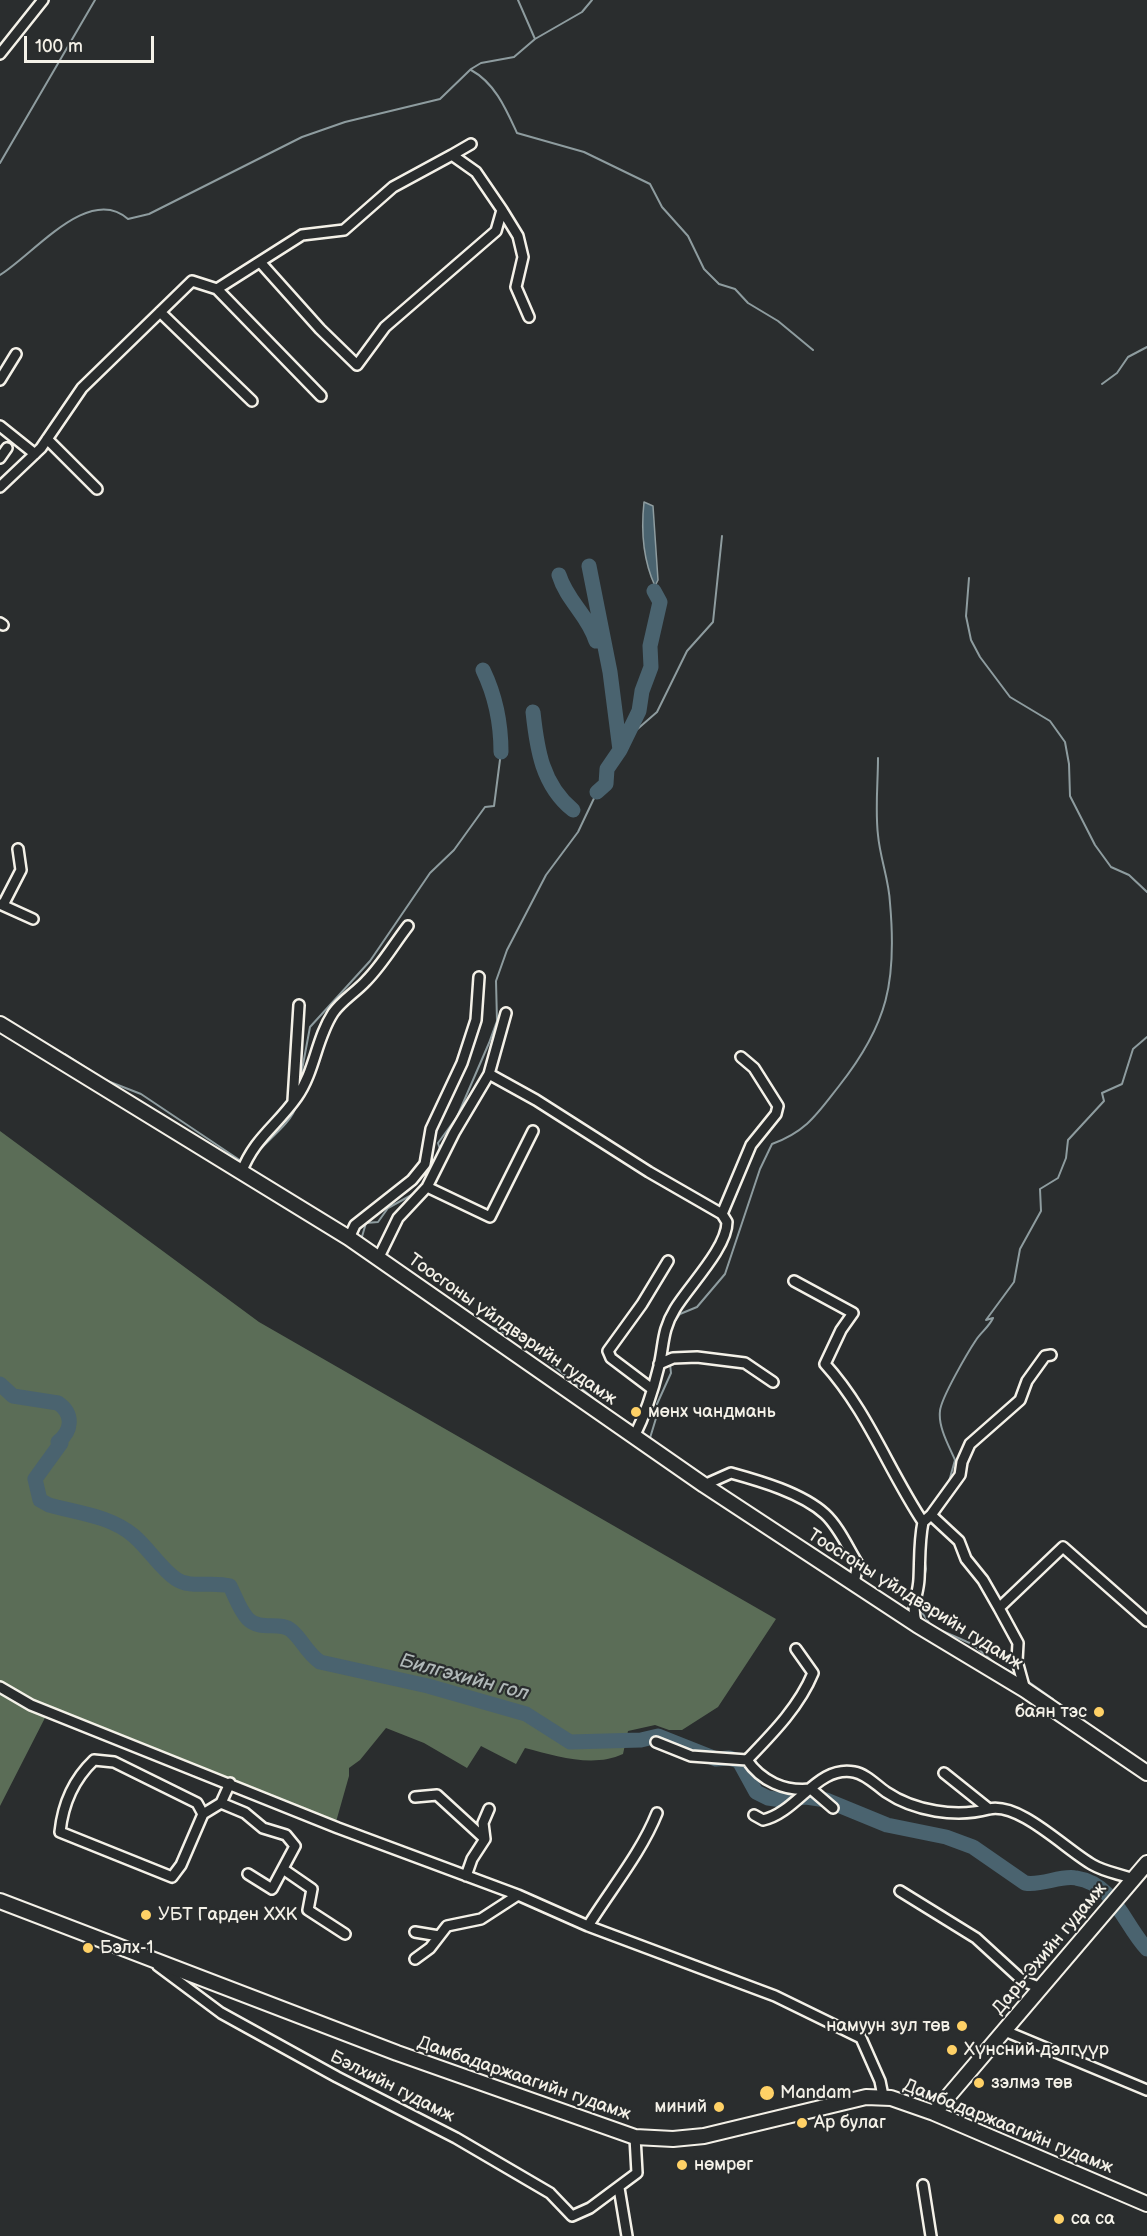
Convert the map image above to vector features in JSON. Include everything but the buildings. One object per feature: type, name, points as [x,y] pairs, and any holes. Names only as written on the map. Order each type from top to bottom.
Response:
[{"type":"main road","name":"Тоосгоны үйлдвэрийн гудамж","points":[[0,1024],[349,1238],[704,1485],[917,1625],[1025,1690],[1147,1773]]},
{"type":"main road","name":"Дарь-Эхийн гудамж","points":[[934,2113],[1147,1863]]},
{"type":"main road","name":"Дамбадаржаагийн гудамж","points":[[0,1901],[397,2054],[635,2137],[673,2139],[705,2136],[866,2097],[883,2096],[934,2113],[1147,2204]]},
{"type":"street","points":[[0,54],[43,0]]},
{"type":"street","points":[[217,290],[302,235],[344,230],[393,187],[471,144]]},
{"type":"street","points":[[452,155],[476,172],[520,242],[523,257],[516,287],[529,317]]},
{"type":"street","points":[[260,262],[328,338],[357,365],[385,327],[491,235],[500,225],[502,210]]},
{"type":"street","points":[[0,487],[47,439],[82,388],[192,281],[217,290],[321,396]]},
{"type":"street","points":[[160,312],[252,401]]},
{"type":"street","points":[[0,380],[16,354]]},
{"type":"street","points":[[0,426],[34,454]]},
{"type":"street","points":[[47,439],[96,489]]},
{"type":"street","points":[[0,458],[7,448]]},
{"type":"street","points":[[18,849],[21,870],[2,905],[33,919]]},
{"type":"street","points":[[241,1173],[247,1157],[260,1136],[277,1122],[312,1070],[321,1036],[334,1011],[368,980],[408,926]]},
{"type":"street","points":[[349,1238],[355,1225],[412,1180],[425,1164],[431,1129],[462,1063],[476,1020],[479,977]]},
{"type":"street","points":[[293,1101],[299,1005]]},
{"type":"street","points":[[378,1259],[398,1218],[427,1187],[454,1133],[489,1074],[506,1013]]},
{"type":"street","points":[[722,1214],[751,1145],[778,1106],[754,1068],[741,1057]]},
{"type":"street","points":[[489,1074],[722,1214],[727,1222],[726,1229],[699,1276],[675,1309],[662,1335],[659,1364],[634,1437]]},
{"type":"street","points":[[427,1187],[489,1217],[533,1131]]},
{"type":"street","points":[[652,1389],[611,1358],[608,1351],[668,1261]]},
{"type":"street","points":[[794,1281],[853,1313],[841,1330],[825,1364],[837,1376],[863,1417],[904,1494],[923,1522]]},
{"type":"street","points":[[917,1625],[912,1604],[919,1580],[918,1553],[923,1522],[931,1515],[960,1475],[962,1462],[970,1444],[1020,1400],[1027,1381],[1045,1356],[1051,1355]]},
{"type":"street","points":[[659,1364],[673,1358],[697,1357],[745,1363],[773,1382]]},
{"type":"street","points":[[704,1485],[731,1473],[770,1484],[823,1513],[835,1526],[858,1564],[854,1583]]},
{"type":"street","points":[[931,1515],[959,1541],[966,1559],[983,1580],[1018,1642],[1017,1661],[1025,1690]]},
{"type":"street","points":[[999,1608],[1063,1547],[1147,1621]]},
{"type":"street","points":[[747,1760],[807,1689],[813,1673],[796,1649]]},
{"type":"street","points":[[0,1687],[31,1705],[338,1828],[518,1895],[588,1926],[776,1996],[861,2038],[880,2081],[883,2096]]},
{"type":"street","points":[[656,1742],[691,1756],[747,1760]]},
{"type":"street","points":[[203,1814],[197,1803],[114,1762],[94,1760],[79,1774],[68,1795],[60,1832],[172,1877],[181,1865],[203,1814],[221,1803],[230,1783]]},
{"type":"street","points":[[747,1760],[757,1774],[767,1780],[808,1791],[833,1808]]},
{"type":"street","points":[[754,1815],[763,1820],[777,1817],[817,1781],[834,1773],[854,1772],[888,1794],[940,1812],[965,1813],[997,1807],[1015,1814],[1094,1866],[1133,1879]]},
{"type":"street","points":[[944,1773],[989,1809]]},
{"type":"street","points":[[415,1797],[437,1795],[484,1839]]},
{"type":"street","points":[[221,1803],[245,1814],[263,1828],[286,1835],[295,1846],[272,1889],[248,1874]]},
{"type":"street","points":[[466,1876],[472,1859],[484,1839],[483,1822],[489,1809]]},
{"type":"street","points":[[588,1926],[618,1878],[647,1838],[657,1813]]},
{"type":"street","points":[[283,1869],[312,1889],[308,1910],[345,1934]]},
{"type":"street","points":[[900,1891],[976,1938],[1023,1981],[1041,1988]]},
{"type":"street","points":[[415,1959],[430,1948],[447,1926],[481,1918],[518,1895]]},
{"type":"street","points":[[415,1932],[439,1936]]},
{"type":"street","name":"Бэлхийн гудамж","points":[[149,1959],[221,2013],[337,2078],[456,2138],[550,2193],[572,2216],[590,2208],[637,2173],[635,2137]]},
{"type":"street","points":[[1005,2031],[1147,2090]]},
{"type":"street","points":[[923,2185],[931,2236]]},
{"type":"street","points":[[619,2187],[627,2236]]},
{"type":"green space","points":[[0,1131],[259,1322],[776,1619],[718,1707],[682,1730],[669,1730],[655,1725],[628,1731],[623,1754],[599,1760],[574,1759],[525,1748],[516,1764],[481,1746],[467,1768],[424,1743],[386,1728],[360,1760],[349,1768],[349,1776],[334,1829],[50,1708],[0,1806]]},
{"type":"water","points":[[644,502],[653,506],[658,580],[655,586],[644,545]]},
{"type":"waterway","points":[[0,163],[95,0]]},
{"type":"waterway","points":[[518,0],[535,39]]},
{"type":"waterway","points":[[0,275],[62,226],[79,216],[96,210],[113,210],[128,219],[149,214],[302,137],[345,122],[440,99],[471,69],[481,63],[514,57],[535,39],[582,12],[592,0]]},
{"type":"waterway","points":[[471,70],[493,89],[517,133],[584,152],[650,184],[662,207],[688,236],[704,269],[719,284],[735,289],[748,303],[778,321],[813,350]]},
{"type":"waterway","points":[[1102,384],[1117,373],[1128,357],[1147,347]]},
{"type":"waterway","points":[[626,739],[657,712],[687,651],[713,622],[722,536]]},
{"type":"waterway","points":[[589,566],[610,672],[620,750],[607,769],[606,784],[597,792]]},
{"type":"waterway","points":[[559,575],[567,593],[588,623],[596,641]]},
{"type":"waterway","points":[[969,578],[966,616],[971,640],[980,657],[1010,697],[1050,721],[1065,742],[1069,764],[1070,796],[1095,845],[1111,867],[1129,875],[1147,892]]},
{"type":"waterway","points":[[620,750],[639,711],[642,691],[651,667],[650,646],[660,602],[654,591]]},
{"type":"waterway","points":[[483,670],[497,710],[501,752]]},
{"type":"waterway","points":[[533,712],[543,766],[554,789],[573,810]]},
{"type":"waterway","points":[[299,1086],[310,1027],[370,961],[430,873],[454,850],[485,807],[494,806],[501,752]]},
{"type":"waterway","points":[[670,1328],[680,1314],[697,1307],[725,1274],[760,1169],[772,1144],[803,1127],[817,1113],[856,1064],[879,1021],[890,979],[892,931],[889,894],[877,826],[878,758]]},
{"type":"waterway","points":[[441,1152],[438,1143],[457,1117],[497,1021],[496,981],[507,950],[546,875],[578,832],[597,792]]},
{"type":"waterway","points":[[948,1485],[955,1460],[944,1436],[940,1417],[945,1396],[972,1346],[993,1318],[986,1320],[1014,1282],[1020,1249],[1041,1211],[1040,1189],[1058,1178],[1066,1158],[1068,1140],[1104,1101],[1102,1093],[1122,1084],[1133,1049],[1147,1037]]},
{"type":"waterway","points":[[65,1054],[105,1080],[141,1094],[244,1163]]},
{"type":"waterway","points":[[254,1156],[284,1125],[296,1106]]},
{"type":"waterway","points":[[248,1167],[296,1198]]},
{"type":"waterway","points":[[361,1240],[366,1223],[378,1222],[388,1208],[417,1192]]},
{"type":"waterway","points":[[485,1324],[523,1341],[603,1406],[635,1427]]},
{"type":"waterway","points":[[650,1438],[657,1415],[657,1404],[671,1373],[670,1364]]},
{"type":"waterway","name":"Билгэхийн гол","points":[[0,1384],[13,1396],[58,1403],[69,1417],[66,1433],[58,1442],[61,1443],[35,1479],[40,1500],[49,1505],[105,1520],[125,1529],[171,1575],[182,1582],[230,1586],[248,1619],[259,1625],[287,1628],[320,1662],[428,1686],[526,1714],[570,1742],[641,1740],[658,1736],[716,1759],[729,1758],[739,1761],[756,1792],[768,1798],[782,1800],[806,1797],[826,1800],[887,1825],[946,1837],[973,1847],[1025,1883],[1070,1877],[1089,1882],[1110,1897],[1147,1949]]},
{"type":"waterway","points":[[639,1431],[709,1479]]},
{"type":"waterway","points":[[716,1484],[841,1567]]},
{"type":"waterway","points":[[925,1531],[931,1520]]},
{"type":"waterway","points":[[924,1557],[926,1569],[918,1607],[930,1624]]},
{"type":"waterway","points":[[931,1626],[972,1644],[996,1664],[1016,1675]]},
{"type":"waterway","points":[[1026,1680],[1053,1699]]},
{"type":"place","name":"мөнх чандмань","points":[[636,1412]]},
{"type":"place","name":"баян тэс","points":[[1099,1712]]},
{"type":"place","name":"УБТ Гарден ХХК","points":[[146,1915]]},
{"type":"place","name":"Бэлх-1","points":[[88,1948]]},
{"type":"place","name":"намуун зул төв","points":[[962,2026]]},
{"type":"place","name":"Хүнсний дэлгүүр","points":[[952,2050]]},
{"type":"place","name":"зэлмэ төв","points":[[979,2083]]},
{"type":"place","name":"Mandam","points":[[767,2093]]},
{"type":"place","name":"миний","points":[[719,2107]]},
{"type":"place","name":"Ар булаг","points":[[802,2123]]},
{"type":"place","name":"нөмрөг","points":[[682,2165]]},
{"type":"place","name":"са са","points":[[1059,2219]]}]
